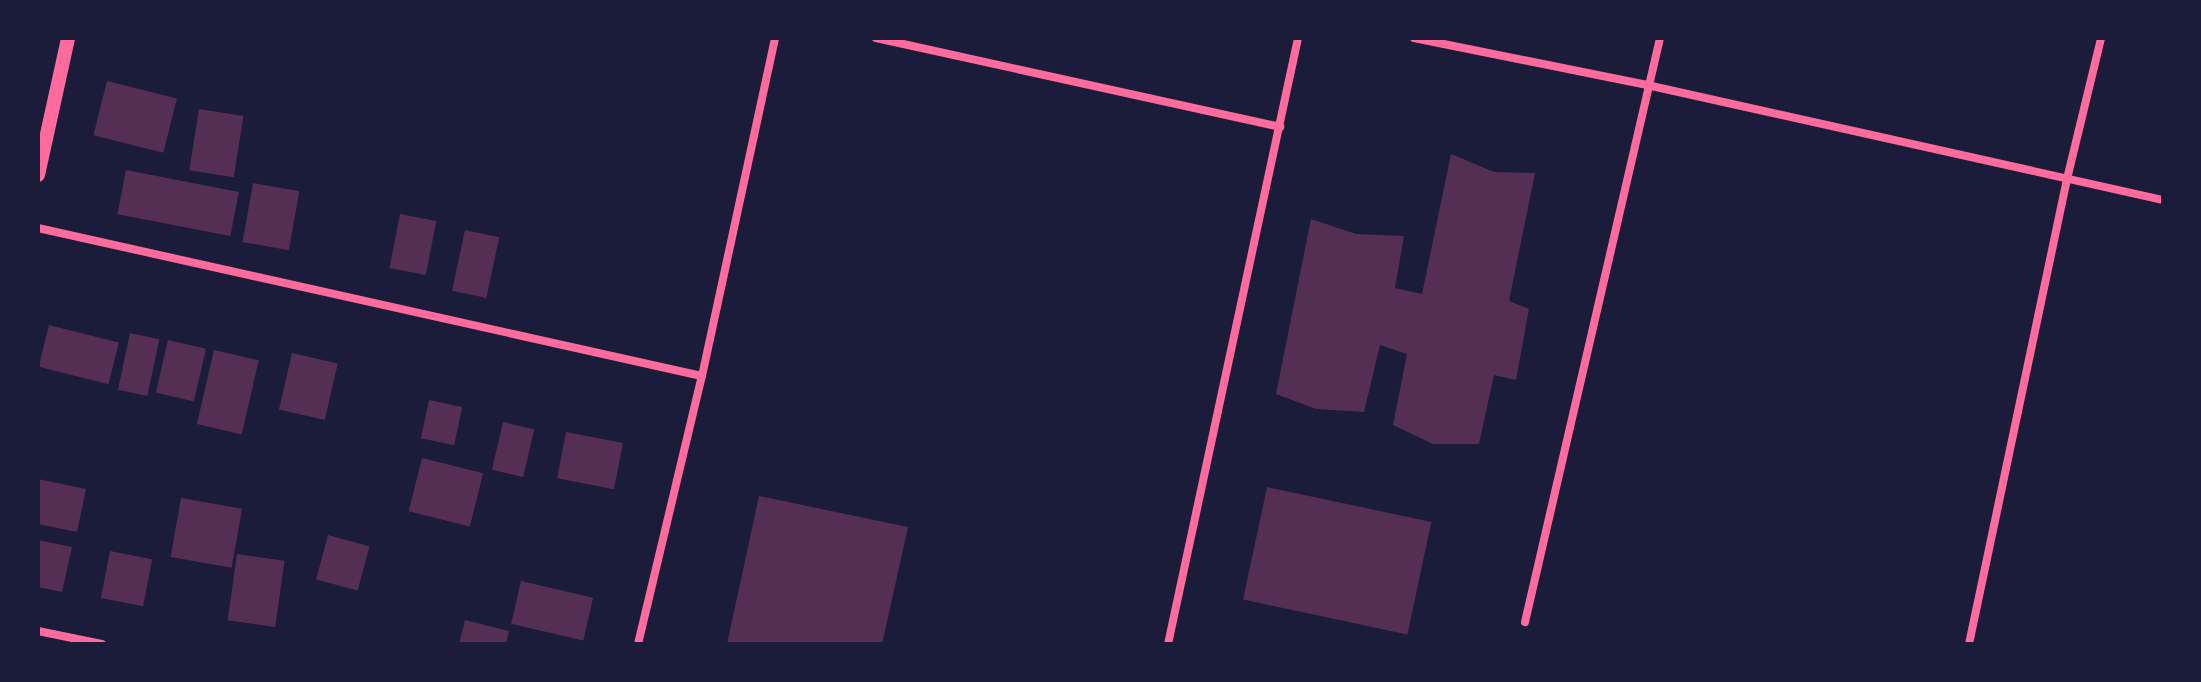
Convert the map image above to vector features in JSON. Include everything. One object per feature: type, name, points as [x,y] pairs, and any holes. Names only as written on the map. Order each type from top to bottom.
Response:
[{"type":"street","points":[[38,175],[68,38]]},
{"type":"street","points":[[638,644],[702,376],[775,38]]},
{"type":"street","points":[[876,38],[1280,127]]},
{"type":"street","points":[[1168,644],[1298,38]]},
{"type":"street","points":[[1414,38],[1647,85],[2163,200]]},
{"type":"street","points":[[1525,622],[1660,38]]},
{"type":"street","points":[[1969,644],[2067,179],[2101,38]]},
{"type":"street","points":[[38,228],[702,376]]},
{"type":"street","points":[[38,631],[102,644]]},
{"type":"building","points":[[107,81],[177,98],[163,153],[93,135]]},
{"type":"building","points":[[199,109],[243,116],[234,177],[189,170]]},
{"type":"building","points":[[1451,154],[1494,172],[1535,173],[1509,301],[1529,309],[1516,380],[1494,375],[1479,444],[1433,444],[1393,425],[1407,354],[1380,345],[1364,412],[1316,409],[1276,394],[1311,219],[1356,234],[1404,236],[1395,288],[1422,294]]},
{"type":"building","points":[[126,170],[239,192],[230,236],[117,214]]},
{"type":"building","points":[[253,183],[299,191],[289,250],[243,242]]},
{"type":"building","points":[[400,214],[436,221],[426,275],[390,268]]},
{"type":"building","points":[[465,230],[499,237],[486,298],[452,291]]},
{"type":"building","points":[[49,325],[119,342],[108,384],[39,367]]},
{"type":"building","points":[[130,333],[159,339],[147,396],[118,390]]},
{"type":"building","points":[[168,340],[206,349],[194,401],[156,393]]},
{"type":"building","points":[[214,350],[259,360],[242,434],[197,424]]},
{"type":"building","points":[[292,353],[338,364],[325,420],[279,410]]},
{"type":"building","points":[[429,400],[462,407],[454,445],[421,438]]},
{"type":"building","points":[[503,422],[534,429],[523,477],[492,470]]},
{"type":"building","points":[[566,432],[623,443],[614,489],[557,478]]},
{"type":"building","points":[[422,458],[483,473],[470,527],[409,511]]},
{"type":"building","points":[[38,479],[86,489],[77,532],[38,524]]},
{"type":"building","points":[[1267,487],[1431,522],[1407,634],[1243,599]]},
{"type":"building","points":[[759,496],[908,527],[882,644],[727,644]]},
{"type":"building","points":[[181,498],[242,509],[232,568],[171,557]]},
{"type":"building","points":[[328,535],[370,546],[358,591],[316,579]]},
{"type":"building","points":[[38,540],[72,547],[62,592],[38,587]]},
{"type":"building","points":[[110,551],[152,559],[143,606],[101,598]]},
{"type":"building","points":[[237,554],[285,561],[275,627],[228,620]]},
{"type":"building","points":[[521,581],[593,598],[583,641],[511,624]]},
{"type":"building","points":[[465,620],[509,631],[506,644],[459,644]]}]
